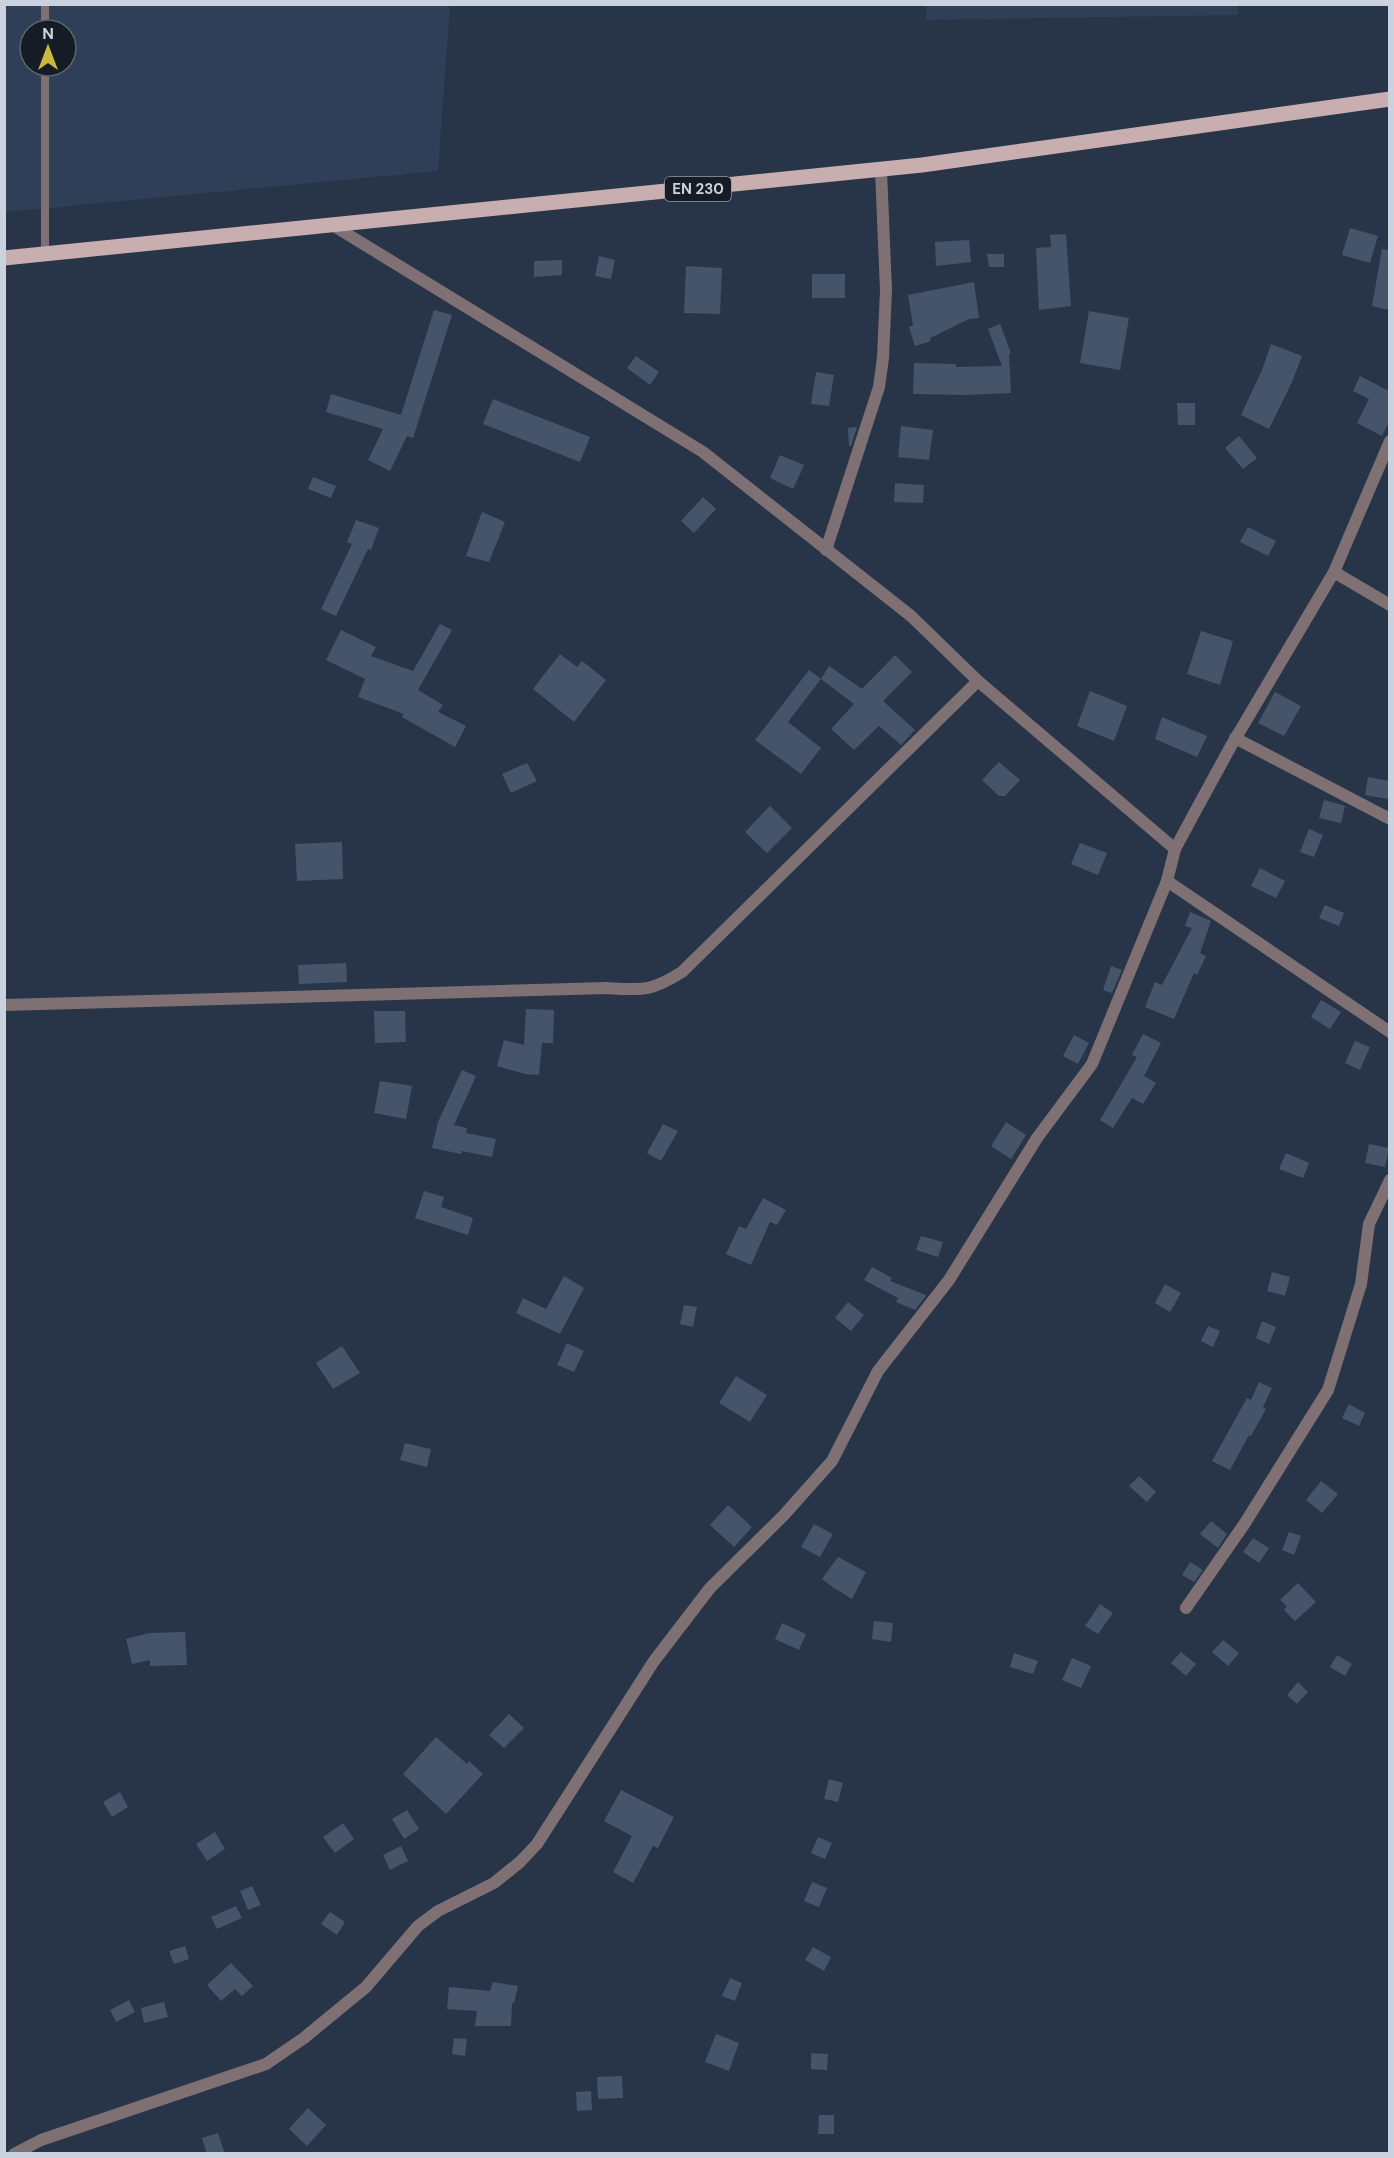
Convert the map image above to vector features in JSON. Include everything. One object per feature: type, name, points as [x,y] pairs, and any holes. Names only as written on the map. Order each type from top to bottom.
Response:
[{"type":"main road","name":"EN 230","points":[[4,258],[880,170],[1389,99]]},
{"type":"street","points":[[826,550],[879,387],[883,358],[886,290],[880,170]]},
{"type":"street","points":[[334,226],[703,452],[911,616],[978,681],[1175,849]]},
{"type":"street","points":[[14,2154],[41,2140],[266,2064],[366,1987],[418,1926],[438,1911],[494,1883],[520,1862],[537,1844],[654,1661],[710,1587],[783,1515],[832,1461],[878,1371],[949,1280],[1037,1137],[1092,1064],[1167,881],[1175,849],[1235,738],[1334,572],[1389,441]]},
{"type":"street","points":[[1334,572],[1389,605]]},
{"type":"street","points":[[4,1005],[606,988],[640,990],[659,986],[682,972],[978,681]]},
{"type":"street","points":[[1235,738],[1389,819]]},
{"type":"street","points":[[1167,881],[1389,1032]]},
{"type":"street","points":[[1186,1608],[1245,1523],[1328,1390],[1361,1284],[1369,1224],[1389,1180]]},
{"type":"lane","points":[[45,78],[45,254]]},
{"type":"shaded area","points":[[926,4],[1238,5],[1238,15],[926,20]]},
{"type":"shaded area","points":[[5,5],[450,5],[438,171],[5,212]]},
{"type":"building","points":[[1350,228],[1378,236],[1370,263],[1342,255]]},
{"type":"building","points":[[1066,234],[1071,306],[1039,310],[1036,248],[1051,247],[1050,235]]},
{"type":"building","points":[[969,240],[971,262],[936,266],[935,242]]},
{"type":"building","points":[[1382,249],[1389,250],[1389,310],[1372,306]]},
{"type":"building","points":[[987,254],[1004,254],[1004,267],[989,267]]},
{"type":"building","points":[[599,256],[615,260],[611,279],[595,276]]},
{"type":"building","points":[[562,260],[562,275],[534,277],[534,261]]},
{"type":"building","points":[[686,266],[722,268],[720,314],[684,313]]},
{"type":"building","points":[[812,274],[845,274],[845,298],[812,298]]},
{"type":"building","points":[[974,282],[979,318],[969,319],[930,338],[931,341],[915,346],[909,327],[913,325],[908,295]]},
{"type":"building","points":[[434,310],[452,315],[413,438],[407,436],[390,471],[368,460],[383,429],[326,412],[331,394],[401,415]]},
{"type":"building","points":[[1089,311],[1129,318],[1120,370],[1080,363]]},
{"type":"building","points":[[1000,324],[1011,353],[1009,354],[1011,393],[913,394],[914,363],[956,364],[956,367],[1002,366],[988,329]]},
{"type":"building","points":[[1271,344],[1302,356],[1269,429],[1241,415],[1262,370]]},
{"type":"building","points":[[636,356],[659,372],[650,385],[627,368]]},
{"type":"building","points":[[816,372],[834,375],[829,406],[811,404]]},
{"type":"building","points":[[1360,376],[1389,391],[1389,422],[1382,436],[1357,423],[1369,399],[1353,391]]},
{"type":"building","points":[[493,399],[590,437],[580,462],[483,424]]},
{"type":"building","points":[[1177,403],[1195,403],[1195,425],[1178,425]]},
{"type":"building","points":[[901,426],[933,430],[929,460],[898,457]]},
{"type":"building","points":[[857,427],[851,446],[849,446],[848,428]]},
{"type":"building","points":[[1239,436],[1257,458],[1243,469],[1225,448]]},
{"type":"building","points":[[780,455],[804,465],[793,489],[770,478]]},
{"type":"building","points":[[313,477],[336,486],[331,498],[308,489]]},
{"type":"building","points":[[895,483],[924,485],[923,503],[894,502]]},
{"type":"building","points":[[703,497],[716,509],[694,533],[681,521]]},
{"type":"building","points":[[482,512],[505,522],[489,562],[466,556]]},
{"type":"building","points":[[356,520],[379,528],[371,550],[368,549],[336,616],[321,609],[352,544],[347,542]]},
{"type":"building","points":[[1248,527],[1276,541],[1268,556],[1240,542]]},
{"type":"building","points":[[440,624],[452,630],[418,690],[443,705],[438,712],[466,726],[455,747],[402,717],[404,714],[358,697],[365,679],[326,660],[341,630],[376,647],[371,656],[413,671]]},
{"type":"building","points":[[1201,631],[1233,641],[1220,685],[1187,674]]},
{"type":"building","points":[[560,654],[577,667],[582,661],[606,680],[574,722],[533,689]]},
{"type":"building","points":[[895,655],[912,672],[883,701],[915,730],[901,745],[879,726],[854,750],[831,729],[854,704],[821,679],[829,666],[862,689]]},
{"type":"building","points":[[809,670],[821,679],[788,722],[821,748],[801,774],[755,740]]},
{"type":"building","points":[[1090,691],[1127,706],[1114,741],[1077,726]]},
{"type":"building","points":[[1275,692],[1301,706],[1284,736],[1258,723]]},
{"type":"building","points":[[1162,717],[1207,736],[1197,757],[1155,739]]},
{"type":"building","points":[[999,762],[1020,780],[1005,796],[999,796],[982,780]]},
{"type":"building","points":[[527,763],[537,781],[511,793],[502,774]]},
{"type":"building","points":[[1368,777],[1389,781],[1388,799],[1365,795]]},
{"type":"building","points":[[1324,800],[1345,806],[1341,823],[1319,818]]},
{"type":"building","points":[[770,806],[792,828],[767,853],[745,832]]},
{"type":"building","points":[[1309,829],[1323,835],[1314,857],[1300,852]]},
{"type":"building","points":[[342,842],[343,879],[297,881],[295,844]]},
{"type":"building","points":[[1080,843],[1107,853],[1098,875],[1071,864]]},
{"type":"building","points":[[1260,868],[1285,881],[1276,898],[1251,886]]},
{"type":"building","points":[[1325,905],[1344,913],[1339,926],[1319,918]]},
{"type":"building","points":[[1190,912],[1211,921],[1200,953],[1206,956],[1197,975],[1194,973],[1174,1019],[1145,1007],[1155,982],[1162,985],[1192,928],[1185,926]]},
{"type":"building","points":[[346,963],[347,982],[299,984],[298,965]]},
{"type":"building","points":[[1111,966],[1122,970],[1112,993],[1103,990]]},
{"type":"building","points":[[1321,1000],[1341,1012],[1330,1029],[1311,1017]]},
{"type":"building","points":[[526,1009],[554,1010],[553,1043],[542,1043],[539,1075],[525,1074],[497,1066],[504,1040],[524,1045]]},
{"type":"building","points":[[374,1011],[405,1011],[406,1042],[375,1043]]},
{"type":"building","points":[[1143,1034],[1161,1043],[1144,1076],[1156,1083],[1143,1104],[1132,1098],[1113,1128],[1100,1120],[1137,1057],[1132,1055]]},
{"type":"building","points":[[1074,1035],[1089,1043],[1078,1064],[1063,1056]]},
{"type":"building","points":[[1355,1041],[1370,1047],[1360,1070],[1345,1063]]},
{"type":"building","points":[[462,1070],[476,1076],[454,1125],[467,1128],[466,1133],[496,1139],[492,1157],[432,1148],[438,1122]]},
{"type":"building","points":[[380,1081],[412,1086],[406,1119],[374,1113]]},
{"type":"building","points":[[1006,1122],[1026,1135],[1011,1159],[991,1146]]},
{"type":"building","points":[[663,1124],[678,1131],[661,1161],[647,1153]]},
{"type":"building","points":[[1369,1144],[1389,1148],[1385,1167],[1365,1163]]},
{"type":"building","points":[[1286,1153],[1309,1163],[1303,1178],[1279,1169]]},
{"type":"building","points":[[424,1191],[444,1197],[441,1207],[473,1218],[468,1235],[415,1218]]},
{"type":"building","points":[[763,1198],[786,1210],[777,1225],[770,1222],[751,1265],[726,1254],[739,1226],[746,1229]]},
{"type":"building","points":[[921,1236],[943,1242],[938,1257],[916,1250]]},
{"type":"building","points":[[872,1267],[892,1278],[890,1281],[926,1295],[925,1297],[915,1310],[896,1302],[898,1298],[864,1280]]},
{"type":"building","points":[[1272,1272],[1290,1277],[1285,1296],[1267,1291]]},
{"type":"building","points":[[564,1276],[584,1288],[560,1334],[516,1313],[523,1298],[546,1309]]},
{"type":"building","points":[[1165,1284],[1181,1293],[1170,1312],[1155,1303]]},
{"type":"building","points":[[848,1302],[864,1315],[851,1331],[835,1318]]},
{"type":"building","points":[[684,1305],[697,1307],[693,1327],[680,1324]]},
{"type":"building","points":[[1262,1321],[1276,1327],[1269,1344],[1256,1338]]},
{"type":"building","points":[[1208,1326],[1220,1331],[1213,1347],[1201,1341]]},
{"type":"building","points":[[567,1343],[584,1351],[574,1372],[557,1365]]},
{"type":"building","points":[[342,1346],[360,1373],[333,1389],[316,1363]]},
{"type":"building","points":[[736,1376],[767,1395],[750,1422],[719,1403]]},
{"type":"building","points":[[1259,1382],[1272,1388],[1263,1407],[1266,1409],[1230,1470],[1212,1461],[1247,1398],[1251,1400]]},
{"type":"building","points":[[1349,1404],[1365,1413],[1359,1426],[1342,1418]]},
{"type":"building","points":[[405,1443],[431,1449],[427,1467],[400,1460]]},
{"type":"building","points":[[1139,1476],[1156,1492],[1147,1502],[1129,1486]]},
{"type":"building","points":[[1321,1481],[1338,1494],[1322,1513],[1306,1500]]},
{"type":"building","points":[[728,1505],[752,1527],[734,1547],[710,1525]]},
{"type":"building","points":[[1211,1521],[1227,1534],[1218,1548],[1200,1534]]},
{"type":"building","points":[[814,1524],[833,1534],[820,1557],[801,1547]]},
{"type":"building","points":[[1289,1532],[1301,1536],[1294,1555],[1282,1550]]},
{"type":"building","points":[[1253,1538],[1269,1548],[1259,1563],[1243,1552]]},
{"type":"building","points":[[838,1557],[866,1572],[852,1599],[822,1579]]},
{"type":"building","points":[[1190,1562],[1203,1570],[1194,1582],[1182,1575]]},
{"type":"building","points":[[1298,1583],[1316,1602],[1295,1621],[1284,1610],[1287,1606],[1280,1600]]},
{"type":"building","points":[[1100,1604],[1113,1613],[1098,1634],[1085,1626]]},
{"type":"building","points":[[874,1621],[893,1623],[891,1642],[872,1639]]},
{"type":"building","points":[[782,1623],[806,1634],[799,1650],[775,1639]]},
{"type":"building","points":[[185,1632],[187,1665],[150,1666],[150,1660],[132,1664],[126,1639],[149,1633]]},
{"type":"building","points":[[1223,1640],[1239,1653],[1228,1666],[1212,1652]]},
{"type":"building","points":[[1181,1652],[1196,1664],[1186,1676],[1171,1663]]},
{"type":"building","points":[[1014,1653],[1038,1661],[1033,1674],[1010,1667]]},
{"type":"building","points":[[1337,1655],[1352,1664],[1345,1676],[1330,1667]]},
{"type":"building","points":[[1072,1658],[1091,1666],[1081,1688],[1062,1680]]},
{"type":"building","points":[[1298,1682],[1308,1692],[1297,1704],[1287,1695]]},
{"type":"building","points":[[509,1714],[524,1728],[504,1748],[489,1735]]},
{"type":"building","points":[[436,1737],[467,1764],[469,1761],[483,1774],[446,1814],[403,1774]]},
{"type":"building","points":[[829,1779],[843,1783],[838,1802],[824,1799]]},
{"type":"building","points":[[621,1790],[674,1817],[658,1848],[653,1846],[633,1883],[613,1872],[632,1836],[604,1821]]},
{"type":"building","points":[[120,1792],[128,1807],[112,1817],[103,1802]]},
{"type":"building","points":[[407,1810],[419,1829],[404,1839],[392,1819]]},
{"type":"building","points":[[343,1823],[354,1839],[335,1853],[323,1837]]},
{"type":"building","points":[[215,1832],[225,1849],[207,1861],[196,1844]]},
{"type":"building","points":[[818,1837],[832,1843],[825,1859],[811,1853]]},
{"type":"building","points":[[401,1846],[408,1861],[390,1870],[383,1855]]},
{"type":"building","points":[[812,1882],[827,1888],[819,1907],[804,1901]]},
{"type":"building","points":[[252,1886],[261,1905],[248,1910],[240,1891]]},
{"type":"building","points":[[236,1906],[242,1918],[217,1929],[211,1917]]},
{"type":"building","points":[[330,1912],[345,1922],[337,1935],[321,1924]]},
{"type":"building","points":[[185,1946],[189,1959],[174,1964],[169,1951]]},
{"type":"building","points":[[813,1947],[831,1957],[824,1971],[805,1960]]},
{"type":"building","points":[[231,1963],[253,1986],[242,1996],[235,1989],[221,2001],[207,1985]]},
{"type":"building","points":[[730,1978],[742,1983],[735,2001],[722,1996]]},
{"type":"building","points":[[493,1982],[518,1986],[514,2003],[512,2003],[511,2026],[475,2026],[477,2011],[447,2009],[449,1987],[490,1991]]},
{"type":"building","points":[[129,2000],[135,2012],[116,2022],[110,2010]]},
{"type":"building","points":[[164,2002],[168,2017],[144,2023],[141,2008]]},
{"type":"building","points":[[716,2034],[739,2043],[729,2071],[705,2062]]},
{"type":"building","points":[[454,2038],[467,2039],[465,2056],[452,2054]]},
{"type":"building","points":[[811,2053],[828,2054],[827,2070],[811,2069]]},
{"type":"building","points":[[622,2076],[623,2098],[598,2099],[597,2077]]},
{"type":"building","points":[[591,2091],[592,2110],[577,2111],[576,2092]]},
{"type":"building","points":[[308,2108],[326,2125],[307,2146],[289,2129]]},
{"type":"building","points":[[819,2115],[834,2115],[834,2134],[818,2134]]},
{"type":"building","points":[[218,2133],[225,2154],[207,2154],[202,2138]]}]
